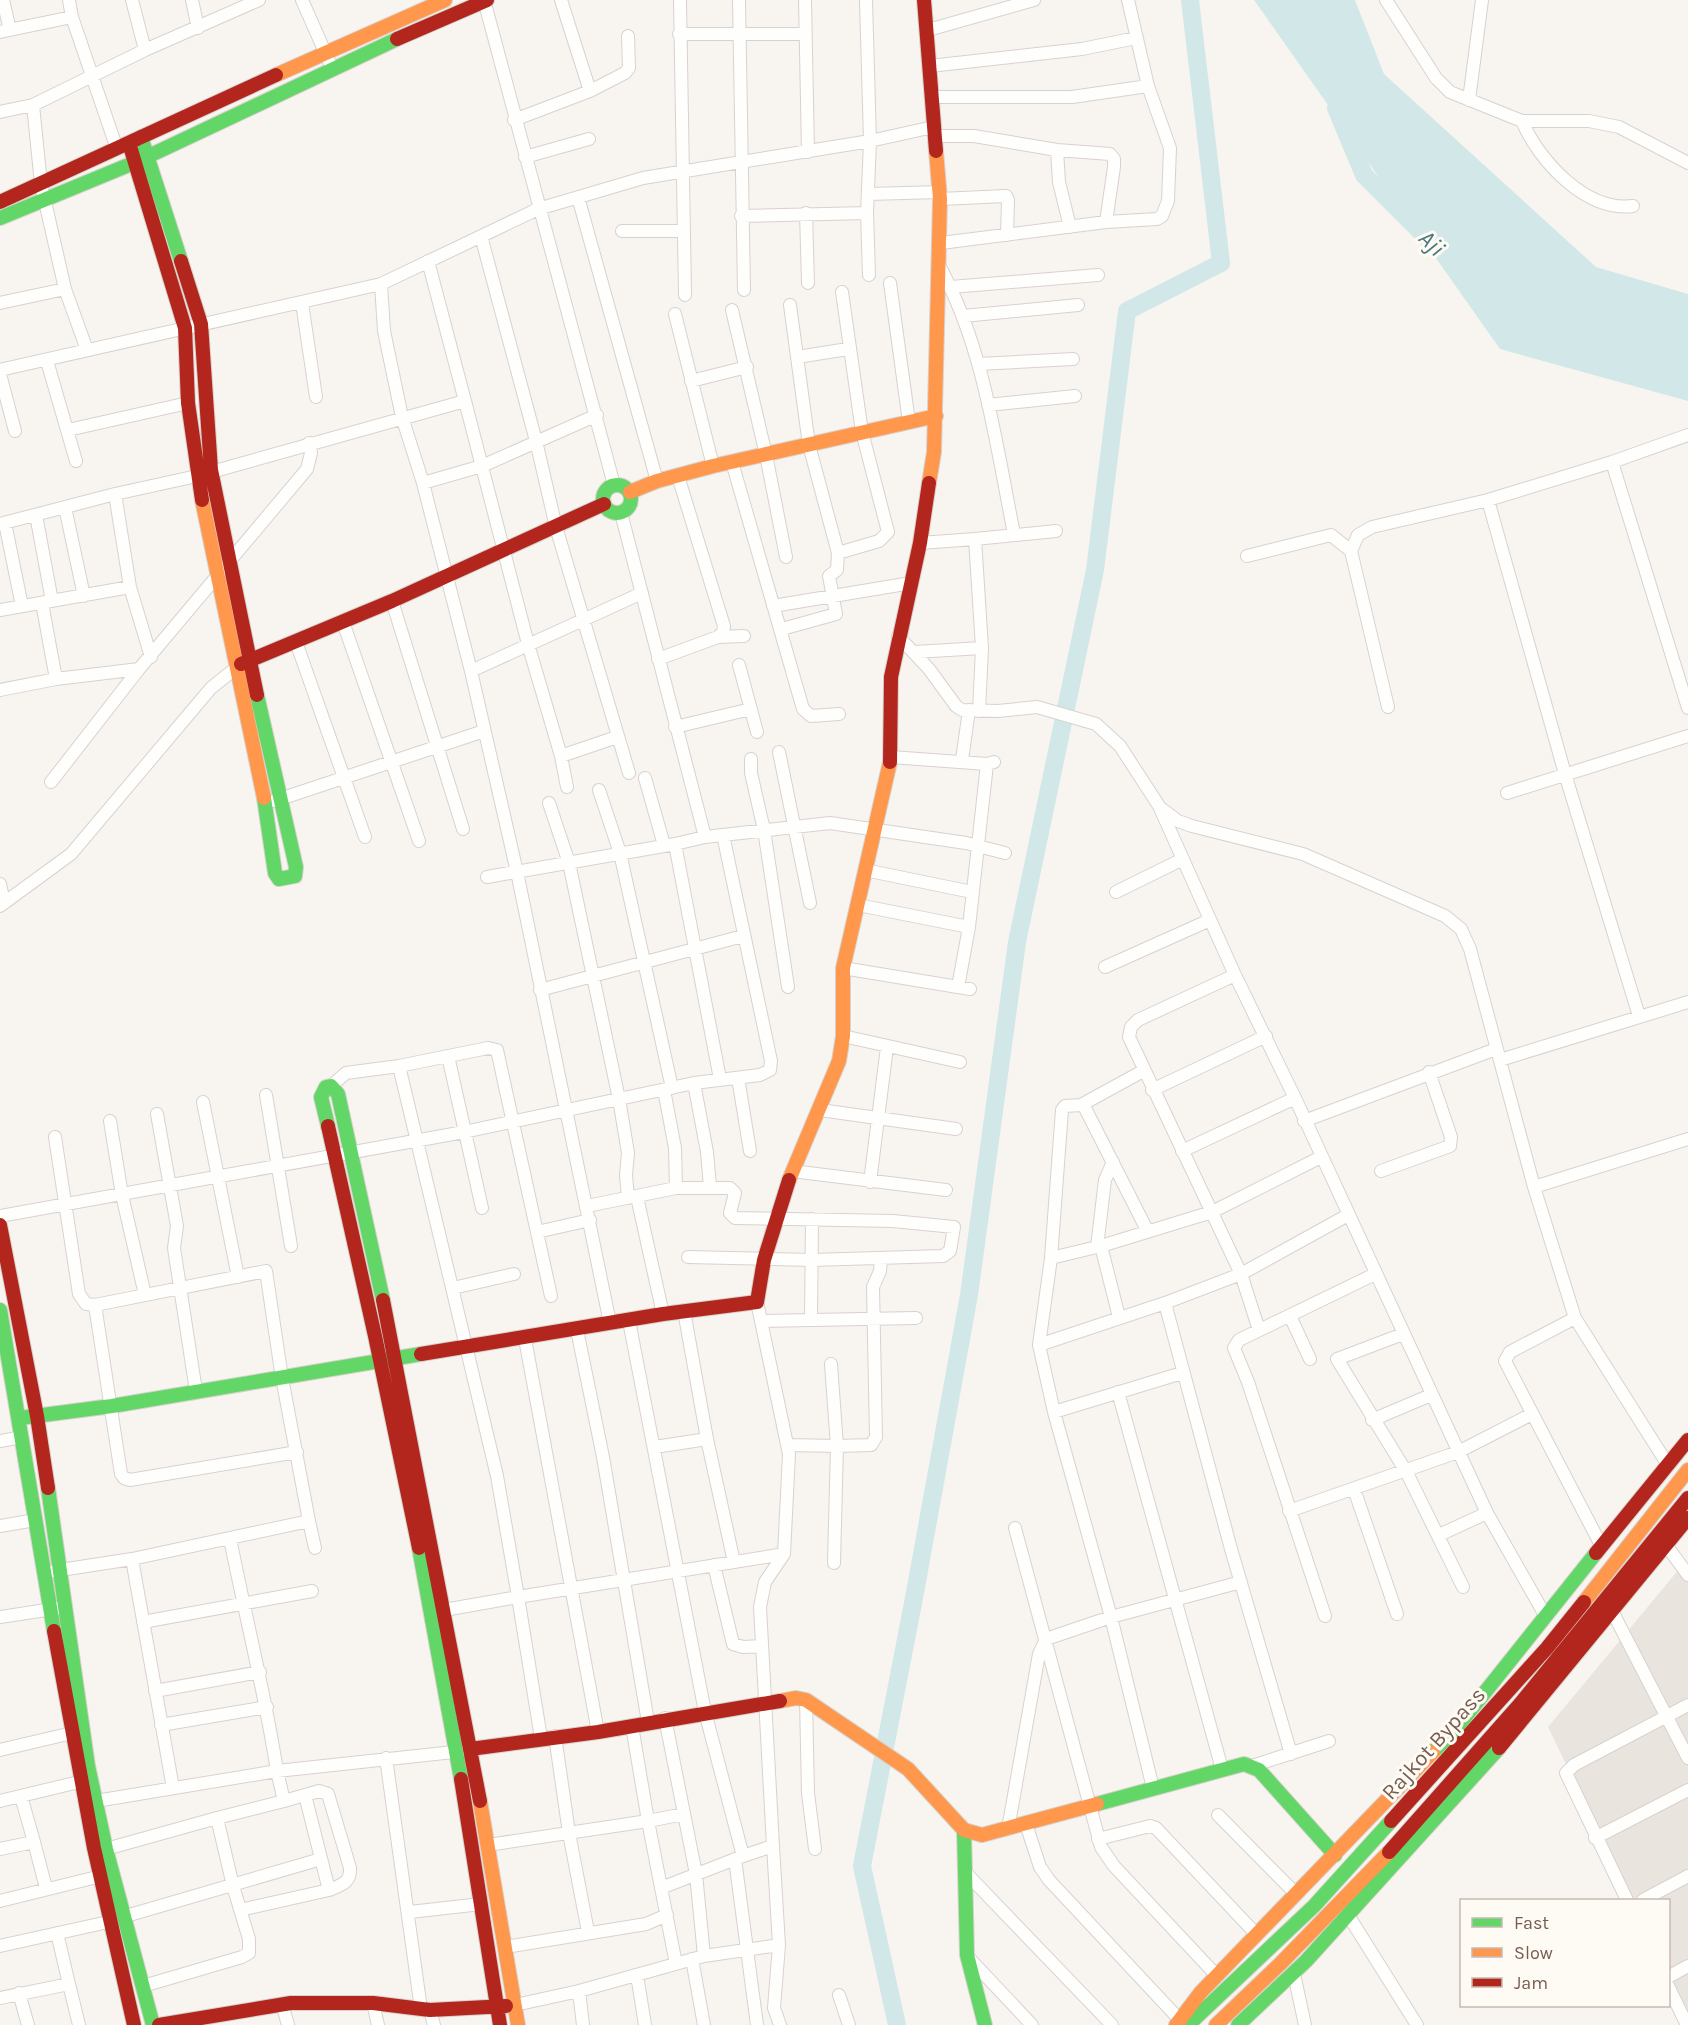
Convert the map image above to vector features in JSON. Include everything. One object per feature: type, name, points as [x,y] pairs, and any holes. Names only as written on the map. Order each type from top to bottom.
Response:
[{"type":"main road","points":[[0,218],[42,191],[129,143],[325,52],[445,0]]},
{"type":"main road","points":[[0,202],[142,159],[332,68],[485,0]]},
{"type":"main road","points":[[20,1418],[112,1406],[525,1339],[663,1314],[757,1302],[764,1260],[792,1171],[839,1061],[843,1036],[843,968],[891,757],[891,677],[898,636],[920,543],[934,452],[941,243],[940,196],[924,0]]},
{"type":"main road","points":[[129,143],[142,159],[201,324],[211,470],[297,867],[295,876],[291,879],[279,879],[275,873],[265,804],[196,476],[188,402],[184,328],[142,159]]},
{"type":"main road","points":[[630,492],[657,481],[713,466],[936,416]]},
{"type":"main road","points":[[614,485],[624,486],[630,492],[630,506],[621,513],[613,513],[604,504],[604,494],[614,485]]},
{"type":"main road","points":[[236,668],[250,658],[296,642],[392,601],[604,504]]},
{"type":"main road","points":[[500,2025],[456,1752],[425,1578],[388,1361],[351,1152],[338,1094],[331,1086],[326,1086],[321,1097],[334,1155],[388,1361],[444,1610],[488,1845],[518,2025]]},
{"type":"main road","points":[[0,1225],[37,1416],[88,1766],[106,1850],[126,1916],[153,2025]]},
{"type":"main road","points":[[0,1310],[3,1350],[20,1418],[79,1782],[97,1876],[134,2025]]},
{"type":"main road","points":[[1181,2023],[1217,1976],[1454,1731],[1688,1440]]},
{"type":"main road","name":"Rajkot Bypass","points":[[1181,2023],[1314,1906],[1532,1665],[1688,1470]]},
{"type":"main road","name":"Rajkot Bypass","points":[[1216,2025],[1403,1837],[1497,1731],[1688,1498]]},
{"type":"main road","points":[[1244,2023],[1294,1974],[1528,1716],[1688,1518]]},
{"type":"main road","points":[[470,1749],[598,1732],[665,1718],[764,1701],[796,1698],[806,1700],[908,1769],[964,1830],[982,1834],[1008,1829],[1237,1765],[1252,1766],[1335,1855]]},
{"type":"main road","points":[[964,1830],[967,1955],[985,2025]]},
{"type":"main road","points":[[159,2025],[282,2004],[373,2003],[426,2010],[515,2005]]},
{"type":"street","points":[[3,0],[5,31],[72,17]]},
{"type":"street","points":[[69,0],[72,17],[92,75],[129,143]]},
{"type":"street","points":[[132,0],[145,50]]},
{"type":"street","points":[[192,0],[198,28]]},
{"type":"street","points":[[0,112],[33,105],[145,50],[198,28],[243,3],[259,0]]},
{"type":"street","points":[[302,0],[332,68]]},
{"type":"street","points":[[485,0],[514,120],[597,415],[614,485]]},
{"type":"street","points":[[561,0],[590,91]]},
{"type":"street","points":[[680,0],[681,231],[685,296]]},
{"type":"street","points":[[739,0],[744,290]]},
{"type":"street","points":[[805,0],[808,152]]},
{"type":"street","points":[[866,0],[870,141],[867,213],[869,275]]},
{"type":"street","points":[[928,30],[1035,0]]},
{"type":"street","points":[[941,243],[1106,222],[1157,219],[1165,212],[1169,185],[1170,148],[1148,86],[1128,0]]},
{"type":"street","points":[[1386,0],[1443,86],[1469,100],[1522,121],[1604,123],[1633,134],[1688,163]]},
{"type":"street","points":[[1469,100],[1482,0]]},
{"type":"street","points":[[679,34],[805,34]]},
{"type":"street","points":[[514,120],[590,91],[629,68],[628,36]]},
{"type":"street","points":[[930,66],[1082,49],[1136,38]]},
{"type":"street","points":[[932,97],[1072,97],[1148,86]]},
{"type":"street","points":[[33,105],[42,191],[65,289],[87,350]]},
{"type":"street","points":[[1522,121],[1536,146],[1582,192],[1612,207],[1633,206]]},
{"type":"street","points":[[15,431],[0,372],[87,350],[381,284],[538,209],[643,178],[933,132],[974,136],[1057,150],[1105,153],[1112,156],[1114,167],[1106,222]]},
{"type":"street","points":[[525,157],[589,139]]},
{"type":"street","points":[[1057,150],[1059,182],[1070,227]]},
{"type":"street","points":[[868,194],[1006,196],[1008,200],[1007,235]]},
{"type":"street","points":[[578,197],[657,481]]},
{"type":"street","points":[[806,213],[808,283]]},
{"type":"street","points":[[741,216],[867,213]]},
{"type":"street","points":[[622,231],[681,231]]},
{"type":"street","points":[[481,236],[536,441],[556,527],[584,617],[616,737],[629,774]]},
{"type":"street","points":[[428,261],[506,549],[528,644],[561,756],[567,787]]},
{"type":"street","points":[[940,267],[963,316],[978,364],[1014,534]]},
{"type":"street","points":[[951,287],[1098,275]]},
{"type":"street","points":[[890,283],[909,422]]},
{"type":"street","points":[[381,284],[384,331],[402,417],[423,483],[471,671],[517,872],[610,1323]]},
{"type":"street","points":[[0,303],[65,289]]},
{"type":"street","points":[[838,553],[879,541],[888,532],[862,432],[848,349],[842,292]]},
{"type":"street","points":[[302,303],[316,397]]},
{"type":"street","points":[[963,316],[1078,304]]},
{"type":"street","points":[[782,629],[836,614],[829,576],[837,570],[838,553],[809,445],[790,305]]},
{"type":"street","points":[[732,310],[747,367],[786,557]]},
{"type":"street","points":[[675,314],[713,466]]},
{"type":"street","points":[[797,357],[848,349]]},
{"type":"street","points":[[978,364],[1073,359]]},
{"type":"street","points":[[46,361],[76,461]]},
{"type":"street","points":[[692,381],[747,367]]},
{"type":"street","points":[[988,405],[1075,396]]},
{"type":"street","points":[[22,606],[2,524],[115,494],[196,476],[465,401]]},
{"type":"street","points":[[68,430],[188,402]]},
{"type":"street","points":[[423,483],[482,466],[597,415]]},
{"type":"street","points":[[1388,706],[1351,551],[1358,535],[1372,527],[1488,500],[1612,462],[1688,435]]},
{"type":"street","points":[[51,782],[139,669],[307,469],[311,453],[309,443]]},
{"type":"street","points":[[732,462],[773,606],[782,629],[803,709],[811,716],[838,714]]},
{"type":"street","points":[[1612,462],[1688,708]]},
{"type":"street","points":[[678,476],[724,626],[723,632],[718,637]]},
{"type":"street","points":[[115,494],[130,587],[151,657]]},
{"type":"street","points":[[1488,500],[1566,774],[1639,1016]]},
{"type":"street","points":[[65,507],[84,596]]},
{"type":"street","points":[[621,513],[705,837]]},
{"type":"street","points":[[36,515],[56,679]]},
{"type":"street","points":[[920,543],[1056,531]]},
{"type":"street","points":[[1247,555],[1331,535],[1351,551]]},
{"type":"street","points":[[962,760],[974,710],[982,648],[975,539]]},
{"type":"street","points":[[773,606],[911,583]]},
{"type":"street","points":[[0,610],[130,587]]},
{"type":"street","points":[[471,671],[584,617],[642,593]]},
{"type":"street","points":[[392,601],[463,829]]},
{"type":"street","points":[[343,622],[420,841]]},
{"type":"street","points":[[658,659],[718,637],[744,636]]},
{"type":"street","points":[[898,636],[915,652],[956,706],[974,710],[1037,707],[1096,724],[1112,737],[1159,806],[1235,975],[1266,1036],[1487,1513],[1545,1615]]},
{"type":"street","points":[[296,642],[365,837]]},
{"type":"street","points":[[915,652],[982,648]]},
{"type":"street","points":[[739,665],[757,732]]},
{"type":"street","points":[[2,904],[71,854],[211,688],[236,668]]},
{"type":"street","points":[[0,690],[56,679],[139,669]]},
{"type":"street","points":[[675,727],[752,709]]},
{"type":"street","points":[[265,804],[484,731]]},
{"type":"street","points":[[1507,793],[1688,736]]},
{"type":"street","points":[[561,756],[616,737]]},
{"type":"street","points":[[779,752],[796,825],[810,903]]},
{"type":"street","points":[[843,968],[964,988],[972,892],[991,762],[891,757]]},
{"type":"street","points":[[751,759],[751,772],[764,830],[788,987]]},
{"type":"street","points":[[645,778],[670,845],[694,948],[720,1079]]},
{"type":"street","points":[[599,790],[620,853],[644,962],[668,1089],[675,1148],[676,1188]]},
{"type":"street","points":[[549,803],[569,863],[619,1100],[628,1152],[626,1175],[663,1314]]},
{"type":"street","points":[[1159,806],[1178,821],[1192,826],[1303,854],[1454,922],[1467,939],[1534,1187],[1575,1318],[1668,1465]]},
{"type":"street","points":[[487,877],[705,837],[830,823],[1005,853]]},
{"type":"street","points":[[0,1216],[464,1132],[694,1083],[760,1075],[770,1070],[771,1061],[723,835]]},
{"type":"street","points":[[1116,892],[1183,859]]},
{"type":"street","points":[[865,870],[972,892]]},
{"type":"street","points":[[0,884],[2,904]]},
{"type":"street","points":[[858,905],[969,927]]},
{"type":"street","points":[[1106,967],[1210,920]]},
{"type":"street","points":[[540,990],[743,936]]},
{"type":"street","points":[[1235,975],[1138,1020],[1131,1028],[1129,1037],[1240,1274],[1259,1330]]},
{"type":"street","points":[[1304,1121],[1429,1072],[1606,1029],[1639,1016],[1688,1002]]},
{"type":"street","points":[[843,1036],[960,1062]]},
{"type":"street","points":[[1152,1090],[1266,1036]]},
{"type":"street","points":[[870,1182],[886,1047]]},
{"type":"street","points":[[331,1086],[346,1073],[399,1066],[488,1048],[497,1050],[551,1296]]},
{"type":"street","points":[[448,1056],[482,1208]]},
{"type":"street","points":[[399,1066],[497,1476],[518,1597],[588,1932]]},
{"type":"street","points":[[1143,1071],[1081,1105],[1070,1104],[1062,1110],[1051,1258],[1039,1345],[1054,1412],[1111,1617],[1153,1788]]},
{"type":"street","points":[[1381,1171],[1450,1146],[1451,1137],[1429,1072]]},
{"type":"street","points":[[738,1078],[750,1151]]},
{"type":"street","points":[[694,1083],[710,1187]]},
{"type":"street","points":[[266,1095],[291,1246]]},
{"type":"street","points":[[1182,1151],[1295,1098]]},
{"type":"street","points":[[203,1102],[238,1277]]},
{"type":"street","points":[[1081,1105],[1085,1108],[1148,1230]]},
{"type":"street","points":[[820,1110],[956,1129]]},
{"type":"street","points":[[158,1114],[177,1226],[174,1248],[196,1391]]},
{"type":"street","points":[[110,1120],[122,1195],[145,1295]]},
{"type":"street","points":[[55,1137],[79,1294],[86,1304],[95,1305],[266,1271],[282,1378],[315,1548]]},
{"type":"street","points":[[1534,1187],[1688,1139]]},
{"type":"street","points":[[1051,1258],[1212,1212],[1321,1157]]},
{"type":"street","points":[[1113,1162],[1105,1180],[1099,1246],[1119,1317]]},
{"type":"street","points":[[792,1171],[945,1190]]},
{"type":"street","points":[[587,1206],[676,1188],[710,1187],[734,1189],[735,1197],[730,1213],[735,1218],[775,1221],[812,1219],[893,1221],[954,1227],[948,1255],[812,1260],[688,1257]]},
{"type":"street","points":[[1039,1345],[1165,1303],[1240,1274],[1348,1215]]},
{"type":"street","points":[[811,1320],[812,1219]]},
{"type":"street","points":[[537,1232],[590,1220]]},
{"type":"street","points":[[788,1445],[837,1446],[874,1443],[873,1287],[880,1270],[880,1258]]},
{"type":"street","points":[[453,1288],[514,1274]]},
{"type":"street","points":[[1325,1616],[1248,1382],[1234,1348],[1239,1340],[1375,1274]]},
{"type":"street","points":[[757,1302],[763,1321],[788,1445],[784,1554],[765,1582],[760,1607],[779,1945],[774,2008],[780,2025]]},
{"type":"street","points":[[1165,1303],[1240,1582],[1291,1754]]},
{"type":"street","points":[[95,1305],[121,1474],[124,1478],[297,1452]]},
{"type":"street","points":[[684,1311],[707,1439],[734,1562]]},
{"type":"street","points":[[1290,1316],[1310,1359]]},
{"type":"street","points":[[763,1321],[916,1318]]},
{"type":"street","points":[[1575,1318],[1506,1356],[1508,1366],[1532,1414],[1602,1547]]},
{"type":"street","points":[[629,1321],[705,1712],[739,1857],[746,1948],[757,2025]]},
{"type":"street","points":[[577,1330],[624,1579],[648,1722]]},
{"type":"street","points":[[1403,1334],[1337,1359],[1372,1420],[1407,1473],[1439,1535],[1462,1587]]},
{"type":"street","points":[[525,1339],[598,1732]]},
{"type":"street","points":[[831,1364],[837,1446],[834,1563]]},
{"type":"street","points":[[1054,1412],[1182,1373]]},
{"type":"street","points":[[1118,1392],[1222,1769]]},
{"type":"street","points":[[1372,1420],[1431,1395]]},
{"type":"street","points":[[1289,1512],[1407,1473],[1458,1452],[1532,1414]]},
{"type":"street","points":[[0,1441],[22,1437]]},
{"type":"street","points":[[655,1447],[707,1439]]},
{"type":"street","points":[[1354,1489],[1397,1614]]},
{"type":"street","points":[[1439,1535],[1487,1513]]},
{"type":"street","points":[[0,1526],[35,1520]]},
{"type":"street","points":[[44,1573],[132,1559],[309,1521]]},
{"type":"street","points":[[1015,1528],[1091,1805],[1098,1839],[1114,1866],[1217,1976]]},
{"type":"street","points":[[230,1538],[243,1605],[260,1672],[284,1801]]},
{"type":"street","points":[[1666,1545],[1688,1575]]},
{"type":"street","points":[[444,1610],[784,1554]]},
{"type":"street","points":[[132,1559],[173,1788]]},
{"type":"street","points":[[714,1565],[733,1644],[743,1647],[762,1646]]},
{"type":"street","points":[[1008,1829],[1039,1654],[1046,1639],[1111,1617],[1240,1582]]},
{"type":"street","points":[[143,1622],[312,1591]]},
{"type":"street","points":[[0,1617],[66,1607]]},
{"type":"street","points":[[1612,1611],[1688,1758]]},
{"type":"street","points":[[155,1691],[260,1672]]},
{"type":"street","points":[[806,1700],[808,1792],[815,1849]]},
{"type":"street","points":[[1626,1899],[1595,1839],[1566,1773],[1574,1765],[1688,1705]]},
{"type":"street","points":[[161,1725],[267,1707]]},
{"type":"street","points":[[665,1718],[696,1874],[698,1958],[704,2025]]},
{"type":"street","points":[[632,1726],[676,1964]]},
{"type":"street","points":[[0,1750],[72,1733]]},
{"type":"street","points":[[1252,1766],[1329,1741]]},
{"type":"street","points":[[96,1801],[277,1770],[470,1749]]},
{"type":"street","points":[[386,1758],[426,2010],[434,2025]]},
{"type":"street","points":[[0,1802],[79,1782]]},
{"type":"street","points":[[1595,1839],[1688,1790]]},
{"type":"street","points":[[106,1850],[319,1791],[328,1794],[350,1868],[351,1875],[345,1884],[329,1890],[240,1910]]},
{"type":"street","points":[[305,1795],[329,1890]]},
{"type":"street","points":[[21,1796],[46,1888]]},
{"type":"street","points":[[488,1845],[684,1814]]},
{"type":"street","points":[[1218,1815],[1296,1894]]},
{"type":"street","points":[[143,1986],[242,1958],[249,1953],[249,1939],[233,1886],[217,1818]]},
{"type":"street","points":[[1026,1824],[1040,1867],[1049,1880],[1181,2023]]},
{"type":"street","points":[[1098,1839],[1150,1826],[1156,1828],[1257,1935]]},
{"type":"street","points":[[0,1849],[34,1842]]},
{"type":"street","points":[[662,1888],[773,1846]]},
{"type":"street","points":[[126,1916],[321,1859]]},
{"type":"street","points":[[965,1872],[1112,2025]]},
{"type":"street","points":[[0,1901],[97,1876]]},
{"type":"street","points":[[1645,1899],[1688,1876]]},
{"type":"street","points":[[410,1912],[481,1904]]},
{"type":"street","points":[[506,1947],[646,1924],[667,1915]]},
{"type":"street","points":[[1348,1915],[1417,2025]]},
{"type":"street","points":[[0,1946],[108,1922]]},
{"type":"street","points":[[57,1933],[79,2025]]},
{"type":"street","points":[[515,2005],[579,1991],[698,1958],[746,1948],[779,1945]]},
{"type":"street","points":[[967,1955],[1032,2025]]},
{"type":"street","points":[[1670,1976],[1688,1966]]},
{"type":"street","points":[[1294,1974],[1305,2025]]},
{"type":"street","points":[[637,1975],[645,2025]]},
{"type":"street","points":[[0,1998],[69,1984]]},
{"type":"street","points":[[1670,1990],[1687,2025]]},
{"type":"street","points":[[579,1991],[583,2025]]},
{"type":"street","points":[[19,1993],[28,2025]]},
{"type":"street","points":[[839,1995],[849,2025]]},
{"type":"street","points":[[373,2003],[378,2025]]},
{"type":"street","points":[[282,2004],[288,2025]]},
{"type":"shaded area","points":[[1680,1568],[1688,1580],[1688,2016],[1670,1977],[1670,1899],[1632,1899],[1548,1727]]},
{"type":"water","points":[[1254,0],[1355,0],[1384,74],[1596,267],[1688,294],[1688,401],[1500,349]]},
{"type":"waterway","points":[[897,2025],[862,1866],[969,1295],[1017,942],[1095,570],[1127,311],[1221,263],[1190,0]]},
{"type":"waterway","name":"Aji","points":[[1336,108],[1364,175],[1429,240]]},
{"type":"traffic: fast","points":[[0,218],[136,162],[397,39]]},
{"type":"traffic: fast","points":[[141,137],[181,261]]},
{"type":"traffic: fast","points":[[617,485],[627,489],[631,499],[627,509],[617,513],[607,509],[603,499],[607,489],[617,485]]},
{"type":"traffic: fast","points":[[257,695],[296,867],[295,876],[279,879],[275,873],[264,798]]},
{"type":"traffic: fast","points":[[328,1126],[321,1097],[326,1087],[331,1086],[338,1094],[383,1300]]},
{"type":"traffic: fast","points":[[0,1310],[54,1631]]},
{"type":"traffic: fast","points":[[20,1418],[112,1406],[421,1354]]},
{"type":"traffic: fast","points":[[48,1488],[88,1766],[106,1849],[153,2025]]},
{"type":"traffic: fast","points":[[419,1548],[461,1779]]},
{"type":"traffic: fast","points":[[1433,1752],[1454,1731],[1596,1553]]},
{"type":"traffic: fast","points":[[1238,2025],[1306,1961],[1499,1748]]},
{"type":"traffic: fast","points":[[1097,1804],[1244,1764],[1259,1770],[1335,1855]]},
{"type":"traffic: fast","points":[[1188,2025],[1314,1906],[1391,1821]]},
{"type":"traffic: fast","points":[[964,1830],[967,1955],[985,2025]]},
{"type":"traffic: slow","points":[[276,75],[445,0]]},
{"type":"traffic: slow","points":[[929,483],[934,452],[940,199],[936,151]]},
{"type":"traffic: slow","points":[[630,492],[657,481],[713,466],[936,416]]},
{"type":"traffic: slow","points":[[202,500],[264,798]]},
{"type":"traffic: slow","points":[[789,1180],[839,1061],[843,1036],[843,968],[890,762]]},
{"type":"traffic: slow","points":[[1584,1602],[1688,1470]]},
{"type":"traffic: slow","points":[[780,1701],[796,1698],[806,1700],[908,1769],[964,1830],[982,1835],[1097,1804]]},
{"type":"traffic: slow","points":[[1176,2025],[1201,1992],[1433,1752]]},
{"type":"traffic: slow","points":[[480,1801],[518,2025]]},
{"type":"traffic: slow","points":[[1216,2025],[1280,1964],[1389,1852]]},
{"type":"traffic: jam","points":[[397,39],[487,0]]},
{"type":"traffic: jam","points":[[924,0],[936,151]]},
{"type":"traffic: jam","points":[[0,202],[276,75]]},
{"type":"traffic: jam","points":[[129,143],[185,328],[188,403],[202,500]]},
{"type":"traffic: jam","points":[[181,261],[201,324],[211,470],[257,695]]},
{"type":"traffic: jam","points":[[890,762],[891,677],[920,543],[929,483]]},
{"type":"traffic: jam","points":[[241,664],[392,601],[604,504]]},
{"type":"traffic: jam","points":[[328,1126],[419,1548]]},
{"type":"traffic: jam","points":[[421,1354],[663,1314],[757,1302],[764,1260],[789,1180]]},
{"type":"traffic: jam","points":[[0,1225],[37,1416],[48,1488]]},
{"type":"traffic: jam","points":[[383,1300],[480,1801]]},
{"type":"traffic: jam","points":[[1596,1553],[1688,1440]]},
{"type":"traffic: jam","points":[[1389,1852],[1520,1704],[1688,1498]]},
{"type":"traffic: jam","points":[[1499,1748],[1688,1518]]},
{"type":"traffic: jam","points":[[1391,1821],[1547,1648],[1584,1602]]},
{"type":"traffic: jam","points":[[54,1631],[94,1848],[134,2025]]},
{"type":"traffic: jam","points":[[470,1749],[598,1732],[780,1701]]},
{"type":"traffic: jam","points":[[461,1779],[500,2025]]},
{"type":"traffic: jam","points":[[159,2025],[291,2003],[373,2003],[430,2010],[506,2006]]}]
